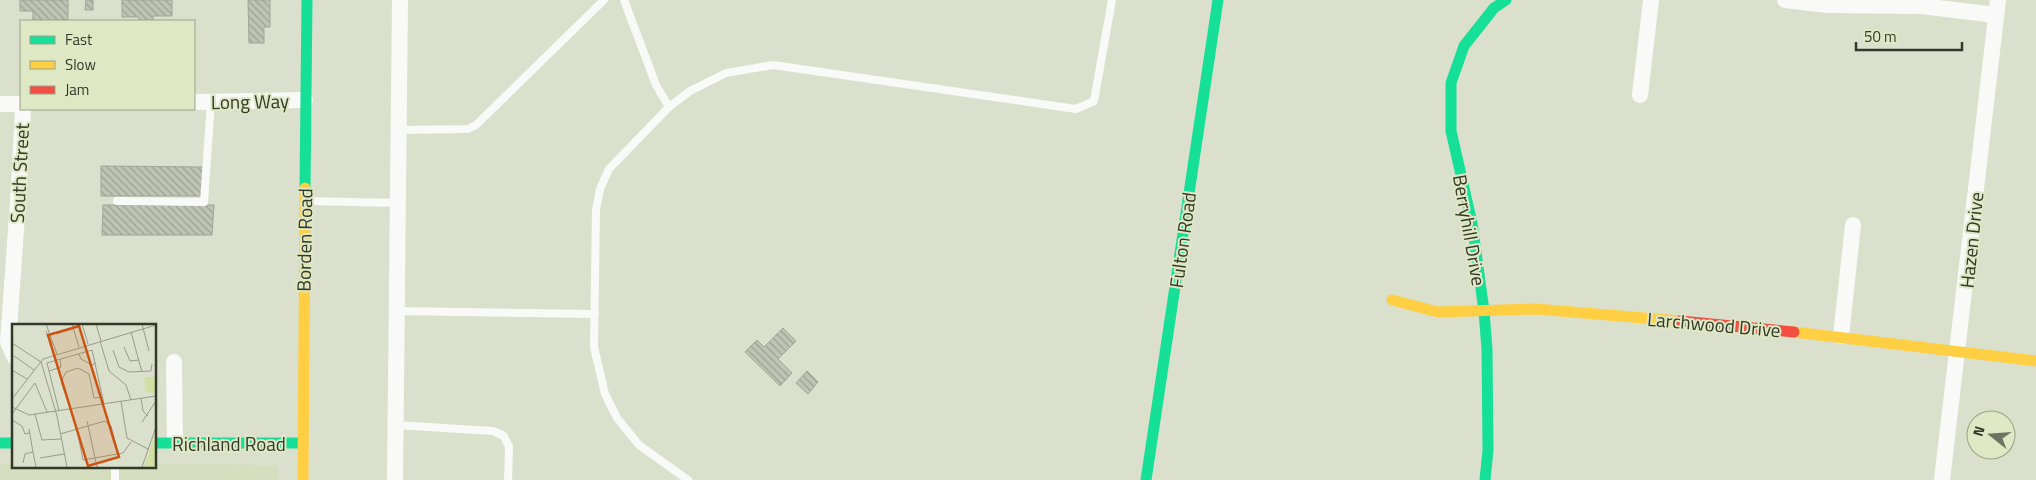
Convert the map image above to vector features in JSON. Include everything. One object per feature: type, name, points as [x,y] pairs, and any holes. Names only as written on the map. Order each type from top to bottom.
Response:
[{"type":"street","name":"Borden Road","points":[[303,480],[307,0]]},
{"type":"street","points":[[395,480],[400,0]]},
{"type":"street","name":"Fulton Road","points":[[1146,480],[1218,0]]},
{"type":"street","name":"Berryhill Drive","points":[[1485,480],[1488,441],[1487,349],[1484,311],[1472,223],[1451,131],[1451,83],[1464,46],[1494,8],[1506,0]]},
{"type":"street","points":[[1640,95],[1651,0]]},
{"type":"street","points":[[1785,0],[1828,5],[1997,8]]},
{"type":"street","name":"Hazen Drive","points":[[1942,480],[1997,8]]},
{"type":"street","name":"Long Way","points":[[195,102],[306,100]]},
{"type":"street","points":[[0,104],[20,104]]},
{"type":"street","name":"South Street","points":[[12,353],[8,342],[18,202],[22,110]]},
{"type":"street","points":[[1841,336],[1853,226]]},
{"type":"street","name":"Larchwood Drive","points":[[1392,300],[1438,312],[1536,309],[1599,313],[1841,336],[2036,360]]},
{"type":"street","points":[[174,362],[175,443]]},
{"type":"street","name":"Richland Road","points":[[156,443],[302,443]]},
{"type":"lane","points":[[398,130],[468,129],[476,125],[604,0]]},
{"type":"lane","points":[[624,0],[656,85],[669,106]]},
{"type":"lane","points":[[688,480],[639,445],[616,418],[605,394],[594,347],[596,210],[600,189],[609,169],[669,106],[690,91],[726,73],[773,65],[1076,109],[1094,101],[1112,0]]},
{"type":"lane","points":[[117,201],[204,202],[211,102]]},
{"type":"lane","points":[[305,200],[397,203]]},
{"type":"lane","points":[[396,311],[595,314]]},
{"type":"lane","points":[[395,425],[493,431],[504,436],[509,447],[508,480]]},
{"type":"shaded area","points":[[0,464],[12,464],[12,468],[156,468],[156,464],[278,466],[278,480],[0,480]]},
{"type":"building","points":[[20,0],[68,0],[68,20],[33,20],[33,11],[20,11]]},
{"type":"building","points":[[86,0],[93,0],[93,10],[85,10]]},
{"type":"building","points":[[122,0],[172,0],[172,16],[153,16],[153,20],[139,20],[139,17],[122,17]]},
{"type":"building","points":[[248,0],[270,0],[270,27],[264,27],[264,43],[249,43]]},
{"type":"building","points":[[101,166],[205,167],[203,196],[101,196]]},
{"type":"building","points":[[103,205],[214,205],[212,235],[102,235]]},
{"type":"building","points":[[783,328],[796,341],[778,359],[792,373],[780,386],[745,352],[757,340],[764,347]]},
{"type":"building","points":[[807,371],[818,382],[808,394],[796,383]]},
{"type":"traffic: fast","points":[[305,188],[307,0]]},
{"type":"traffic: fast","points":[[1146,480],[1218,0]]},
{"type":"traffic: fast","points":[[1485,480],[1488,450],[1487,349],[1484,311],[1472,223],[1451,131],[1451,83],[1464,46],[1494,8],[1506,0]]},
{"type":"traffic: fast","points":[[0,443],[12,443]]},
{"type":"traffic: fast","points":[[156,443],[302,443]]},
{"type":"traffic: slow","points":[[303,480],[305,188]]},
{"type":"traffic: slow","points":[[1392,300],[1438,312],[1536,309],[1680,321]]},
{"type":"traffic: slow","points":[[1794,332],[2036,361]]},
{"type":"traffic: jam","points":[[1680,321],[1794,332]]}]
